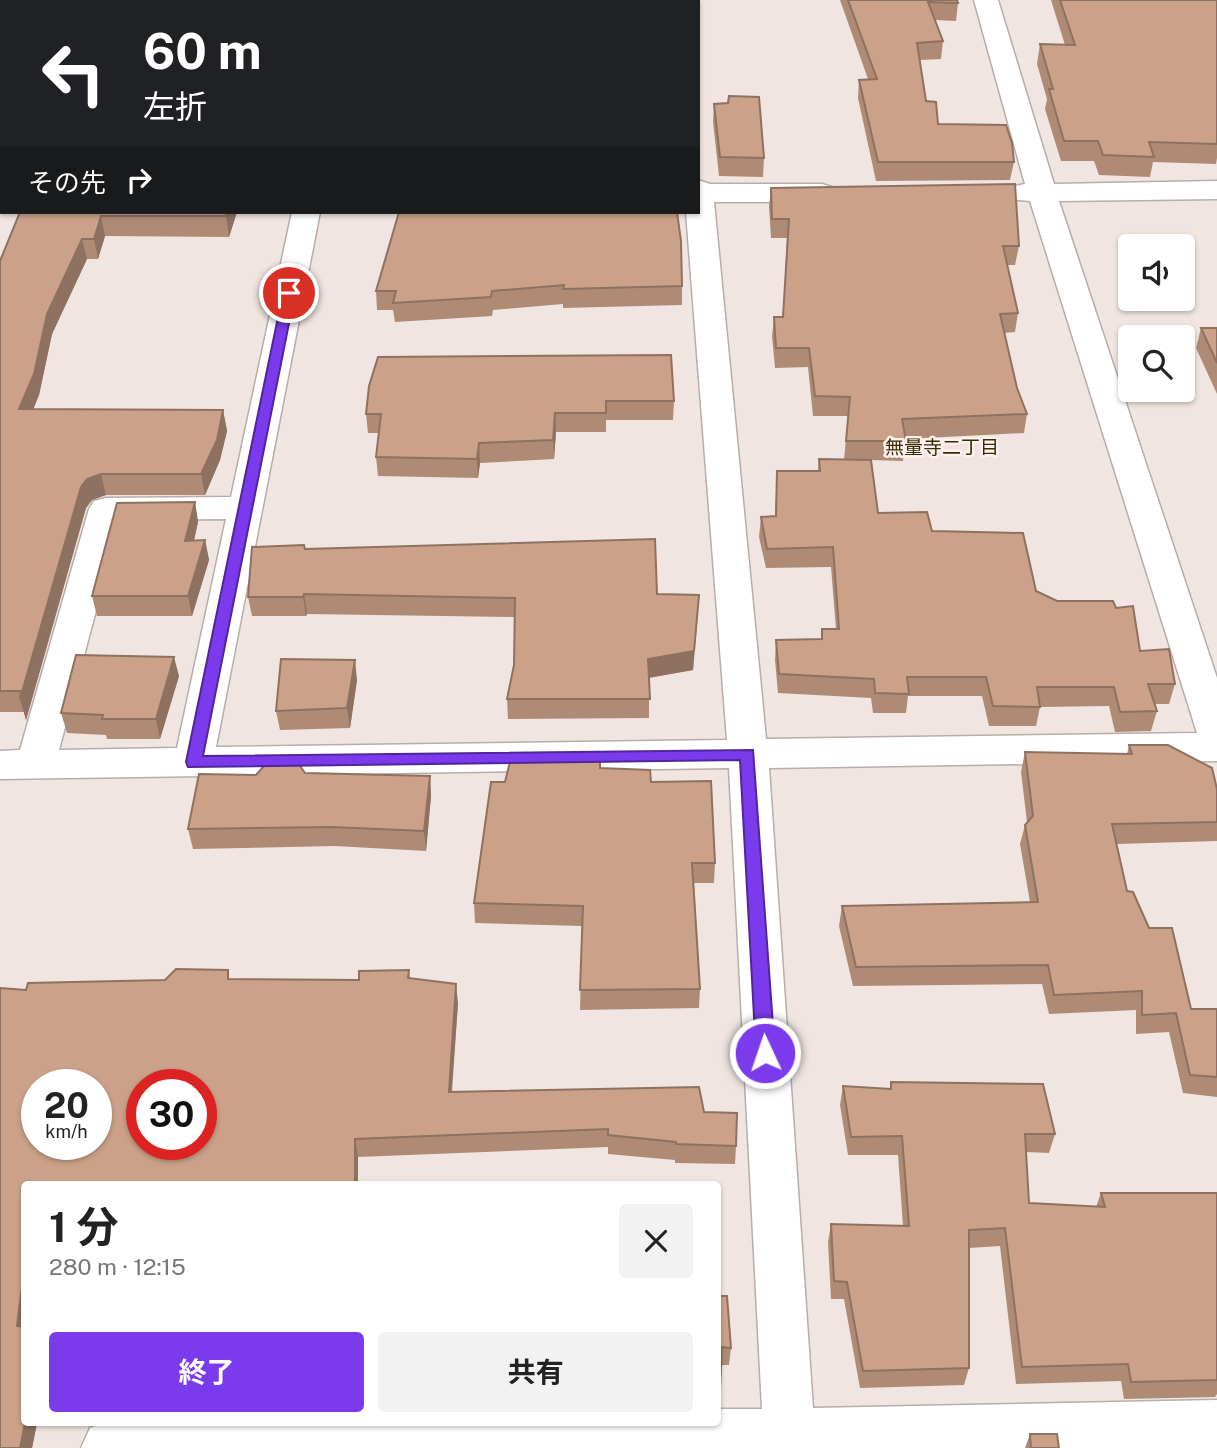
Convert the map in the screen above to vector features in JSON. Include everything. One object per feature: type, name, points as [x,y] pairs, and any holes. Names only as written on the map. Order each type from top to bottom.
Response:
[{"type":"street","points":[[986,0],[1042,193],[1217,736]]},
{"type":"street","points":[[987,193],[1217,190]]},
{"type":"street","points":[[700,193],[850,193]]},
{"type":"street","points":[[700,204],[748,754],[789,1441]]},
{"type":"street","points":[[194,762],[306,214]]},
{"type":"street","points":[[245,508],[106,509],[17,765],[1217,747]]},
{"type":"street","points":[[107,1448],[789,1441],[1217,1424]]},
{"type":"building","points":[[848,0],[957,0],[958,3],[928,2],[943,41],[917,43],[926,101],[936,102],[938,124],[1006,125],[1014,162],[878,162],[859,80],[877,79]]},
{"type":"building","points":[[1060,0],[1217,0],[1217,144],[1149,142],[1154,157],[1103,155],[1098,141],[1064,141],[1040,44],[1075,45]]},
{"type":"building","points":[[729,96],[759,97],[764,158],[720,157],[714,104],[728,103]]},
{"type":"building","points":[[1015,184],[1019,246],[1003,246],[1018,313],[1000,314],[1017,388],[1027,414],[902,419],[906,441],[846,441],[850,397],[815,396],[809,348],[776,348],[774,317],[783,317],[789,219],[772,219],[771,188]]},
{"type":"building","points":[[19,214],[226,214],[101,216],[94,239],[82,239],[47,314],[34,374],[19,409],[223,410],[217,440],[201,474],[101,474],[87,479],[81,487],[20,699],[21,691],[0,691],[0,261]]},
{"type":"building","points":[[398,214],[677,214],[682,286],[563,289],[564,285],[492,291],[491,297],[393,303],[396,291],[376,291]]},
{"type":"building","points":[[1201,328],[1217,328],[1217,363]]},
{"type":"building","points":[[671,355],[674,401],[606,401],[606,413],[555,413],[553,440],[479,443],[477,459],[376,457],[381,414],[366,414],[369,386],[378,357]]},
{"type":"building","points":[[819,459],[871,460],[878,513],[927,512],[932,531],[1023,533],[1036,591],[1057,601],[1113,601],[1116,608],[1133,606],[1140,651],[1169,649],[1175,684],[1148,684],[1157,711],[1120,712],[1114,687],[1037,687],[1040,707],[993,706],[986,677],[907,677],[909,694],[875,693],[874,679],[779,674],[776,640],[822,639],[822,629],[839,629],[833,547],[767,549],[761,517],[776,516],[777,471],[820,471]]},
{"type":"building","points":[[195,502],[185,541],[205,540],[188,596],[92,596],[117,503]]},
{"type":"building","points":[[655,539],[657,594],[699,595],[694,651],[648,659],[650,699],[507,699],[514,665],[515,598],[304,594],[303,597],[248,597],[252,547],[304,545],[305,549]]},
{"type":"building","points":[[76,655],[174,657],[156,719],[102,719],[103,715],[61,713]]},
{"type":"building","points":[[281,659],[355,660],[347,708],[276,711]]},
{"type":"building","points":[[1129,745],[1168,745],[1212,768],[1217,789],[1217,822],[1112,824],[1127,891],[1133,892],[1149,928],[1172,928],[1191,1009],[1217,1009],[1217,1077],[1190,1075],[1176,1013],[1142,1015],[1142,991],[1054,995],[1048,965],[856,967],[842,906],[1038,902],[1025,825],[1033,816],[1025,752],[1132,754]]},
{"type":"building","points":[[294,757],[305,773],[430,776],[424,831],[332,827],[188,829],[199,774],[256,775],[271,758]]},
{"type":"building","points":[[511,758],[600,761],[600,768],[650,770],[651,782],[711,781],[715,863],[692,863],[700,989],[580,990],[583,906],[474,903],[491,782],[505,782]]},
{"type":"building","points":[[176,969],[228,970],[228,979],[359,980],[359,971],[409,970],[408,978],[456,984],[449,1092],[699,1087],[704,1112],[737,1113],[736,1146],[676,1144],[608,1135],[608,1129],[355,1139],[355,1181],[21,1181],[21,1295],[17,1326],[21,1327],[21,1426],[24,1426],[20,1448],[0,1448],[0,988],[26,990],[28,983],[165,980]]},
{"type":"building","points":[[891,1082],[1043,1084],[1055,1134],[1025,1134],[1029,1203],[1105,1207],[1101,1193],[1217,1193],[1217,1380],[1131,1382],[1128,1364],[1022,1367],[1005,1228],[969,1230],[969,1368],[863,1371],[847,1282],[834,1281],[831,1224],[909,1226],[902,1136],[851,1137],[843,1086],[891,1089]]},
{"type":"building","points":[[721,1296],[727,1296],[731,1348],[722,1347],[721,1368]]},
{"type":"building","points":[[1030,1434],[1057,1434],[1059,1448],[1031,1448]]},
{"type":"district","name":"無量寺二丁目","points":[[942,447]]},
{"type":"route","points":[[289,293],[194,762],[748,754],[765,1053]]}]
